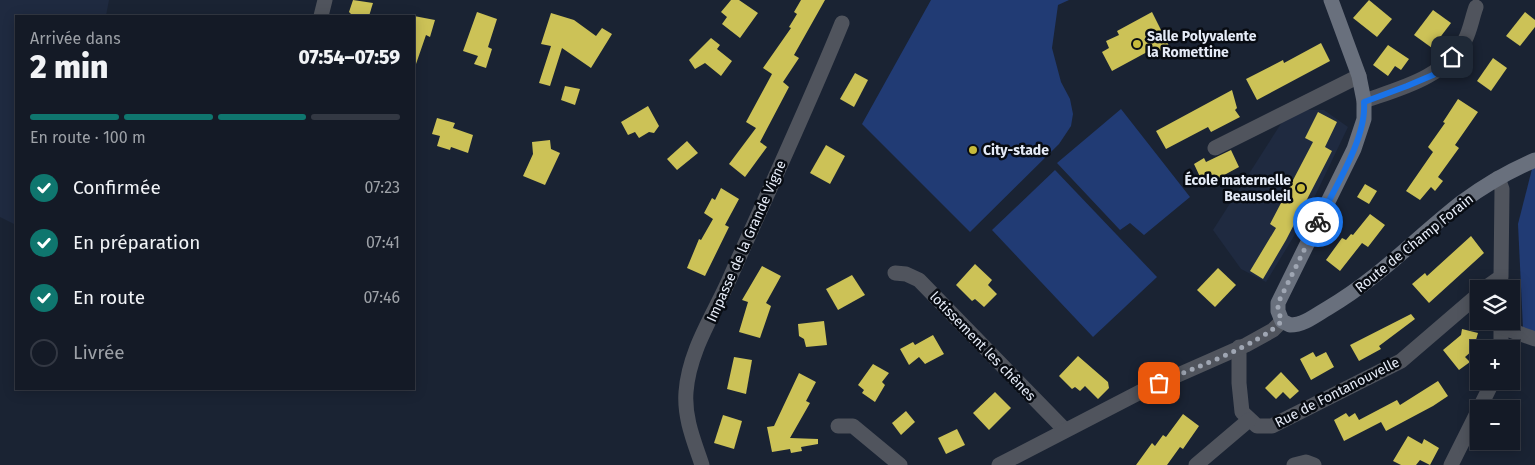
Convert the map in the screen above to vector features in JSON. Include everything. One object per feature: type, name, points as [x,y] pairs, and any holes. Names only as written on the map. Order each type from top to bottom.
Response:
[{"type":"main road","points":[[1282,321],[1278,311],[1278,303],[1354,149],[1364,119],[1364,102],[1359,76],[1331,0]]},
{"type":"main road","name":"Route de Champ Forain","points":[[1282,321],[1290,326],[1306,321],[1353,293],[1385,269],[1461,203],[1498,178],[1535,160]]},
{"type":"street","points":[[321,15],[325,0]]},
{"type":"street","points":[[1364,102],[1433,75],[1452,57],[1465,40],[1476,7]]},
{"type":"street","name":"Impasse de la Grande Vigne","points":[[702,465],[686,417],[685,392],[690,363],[729,281],[842,22]]},
{"type":"street","points":[[1215,148],[1359,76]]},
{"type":"street","points":[[1498,178],[1502,189],[1501,280]]},
{"type":"street","name":"lotissement les chênes","points":[[895,273],[906,274],[919,280],[1065,430]]},
{"type":"street","name":"Rue de Fontanouvelle","points":[[1248,420],[1257,426],[1272,426],[1401,361],[1470,302]]},
{"type":"street","points":[[999,465],[1144,390],[1273,330],[1282,321]]},
{"type":"street","points":[[1515,330],[1535,339]]},
{"type":"street","points":[[1196,465],[1248,420],[1242,412],[1239,383],[1239,347]]},
{"type":"street","points":[[838,426],[854,426],[900,465]]},
{"type":"street","points":[[1451,465],[1470,427]]},
{"type":"street","points":[[1294,465],[1306,462],[1314,465]]},
{"type":"shaded area","points":[[0,0],[109,0],[106,15],[15,15],[15,224],[0,217]]},
{"type":"shaded area","points":[[931,0],[1069,0],[1058,5],[1052,48],[1061,82],[1070,99],[1073,114],[1071,126],[1059,144],[970,232],[862,124]]},
{"type":"shaded area","points":[[1121,109],[1190,197],[1144,235],[1130,223],[1120,230],[1057,163]]},
{"type":"shaded area","points":[[1303,110],[1324,110],[1348,127],[1302,223],[1266,282],[1241,269],[1213,230],[1282,122]]},
{"type":"shaded area","points":[[1535,168],[1535,332],[1523,328],[1518,224],[1532,169]]},
{"type":"shaded area","points":[[1055,170],[1157,277],[1093,337],[992,230]]},
{"type":"building","points":[[353,0],[373,3],[369,15],[352,15],[349,12]]},
{"type":"building","points":[[731,0],[739,0],[758,13],[740,38],[722,24],[727,17],[721,12]]},
{"type":"building","points":[[801,0],[825,0],[794,55],[799,58],[783,82],[789,87],[760,142],[767,147],[745,177],[729,164],[756,128],[746,122],[772,74],[763,68],[791,28],[789,27],[797,14],[794,12]]},
{"type":"building","points":[[1369,0],[1392,19],[1377,37],[1353,18]]},
{"type":"building","points":[[1433,10],[1451,23],[1432,48],[1414,35]]},
{"type":"building","points":[[477,12],[497,19],[488,47],[492,49],[486,68],[474,64],[478,56],[463,51]]},
{"type":"building","name":"Salle Polyvalente la Romettine","points":[[1152,12],[1169,46],[1152,55],[1149,51],[1112,71],[1102,52],[1109,48],[1106,41],[1119,35],[1117,31]]},
{"type":"building","points":[[1525,12],[1535,20],[1535,27],[1520,46],[1506,36]]},
{"type":"building","points":[[551,13],[574,20],[596,36],[602,28],[612,34],[591,68],[562,48],[550,86],[539,83],[551,46],[541,44]]},
{"type":"building","points":[[415,16],[435,20],[430,37],[426,35],[416,64]]},
{"type":"building","points":[[711,38],[720,45],[717,49],[732,61],[721,76],[705,63],[695,69],[689,60]]},
{"type":"building","points":[[1321,43],[1330,61],[1257,100],[1246,79],[1283,60],[1284,63]]},
{"type":"building","points":[[1388,45],[1409,59],[1401,70],[1395,66],[1388,76],[1373,65]]},
{"type":"building","points":[[1493,58],[1507,68],[1491,91],[1477,81]]},
{"type":"building","points":[[855,73],[868,80],[854,107],[840,99]]},
{"type":"building","points":[[565,86],[580,89],[575,105],[561,100]]},
{"type":"building","points":[[1232,90],[1237,108],[1235,110],[1240,117],[1211,132],[1208,127],[1166,149],[1156,131]]},
{"type":"building","points":[[1458,99],[1478,112],[1455,145],[1459,148],[1438,177],[1443,181],[1435,191],[1431,187],[1420,200],[1406,191],[1433,152],[1428,147],[1445,123],[1443,122]]},
{"type":"building","points":[[648,106],[659,126],[654,133],[649,132],[639,138],[635,132],[628,135],[621,122]]},
{"type":"building","name":"École maternelle Beausoleil","points":[[1318,112],[1337,122],[1325,147],[1332,151],[1286,240],[1263,279],[1250,271],[1276,228],[1270,224],[1313,142],[1305,138]]},
{"type":"building","points":[[437,118],[455,123],[453,128],[473,135],[468,153],[451,147],[450,150],[437,146],[440,136],[432,134]]},
{"type":"building","points":[[550,140],[551,149],[560,153],[545,185],[523,176],[533,154],[532,142]]},
{"type":"building","points":[[687,141],[698,153],[677,170],[667,159]]},
{"type":"building","points":[[826,145],[845,156],[830,184],[810,173]]},
{"type":"building","points":[[1231,150],[1239,167],[1215,180],[1211,174],[1201,179],[1194,164],[1204,158],[1206,162]]},
{"type":"building","points":[[1365,184],[1377,191],[1369,204],[1357,197]]},
{"type":"building","points":[[721,188],[739,199],[725,225],[729,227],[705,276],[687,268],[699,239],[701,240],[713,219],[704,213],[712,198],[715,200]]},
{"type":"building","points":[[1370,214],[1385,225],[1368,247],[1362,243],[1340,271],[1326,260],[1342,238],[1346,240],[1351,234],[1353,235]]},
{"type":"building","points":[[1471,236],[1484,253],[1429,303],[1412,284],[1425,273],[1427,276]]},
{"type":"building","points":[[975,264],[992,280],[988,285],[997,294],[984,307],[975,299],[972,301],[956,285]]},
{"type":"building","points":[[762,266],[781,276],[766,303],[771,306],[760,338],[739,332],[748,302],[742,300]]},
{"type":"building","points":[[1218,268],[1236,285],[1215,307],[1197,290]]},
{"type":"building","points":[[852,275],[865,295],[838,310],[826,289]]},
{"type":"building","points":[[1411,314],[1415,319],[1379,346],[1381,349],[1359,361],[1350,345]]},
{"type":"building","points":[[824,321],[827,345],[806,347],[804,339],[799,336],[798,324]]},
{"type":"building","points":[[1462,329],[1478,333],[1476,340],[1470,340],[1470,353],[1465,357],[1470,362],[1459,370],[1443,350],[1461,335]]},
{"type":"building","points":[[933,335],[944,354],[925,364],[919,357],[909,365],[900,349],[913,342],[915,345]]},
{"type":"building","points":[[1313,352],[1316,357],[1326,352],[1334,367],[1311,380],[1300,359]]},
{"type":"building","points":[[1078,356],[1108,382],[1109,388],[1098,399],[1085,386],[1080,391],[1075,387],[1072,389],[1059,376]]},
{"type":"building","points":[[734,357],[752,360],[746,394],[727,389]]},
{"type":"building","points":[[873,364],[889,373],[882,382],[885,385],[875,402],[862,393],[864,390],[858,385]]},
{"type":"building","points":[[1281,372],[1299,391],[1290,399],[1283,392],[1276,399],[1265,388]]},
{"type":"building","points":[[799,373],[816,382],[806,401],[810,403],[790,438],[818,439],[818,444],[801,447],[802,451],[791,453],[790,449],[772,452],[767,427],[774,426]]},
{"type":"building","points":[[1438,381],[1448,396],[1433,406],[1386,431],[1381,422],[1344,441],[1334,420],[1346,413],[1349,417],[1355,413],[1359,420],[1397,400],[1400,405]]},
{"type":"building","points":[[995,392],[1011,408],[989,430],[973,413]]},
{"type":"building","points":[[906,411],[915,422],[901,435],[892,423]]},
{"type":"building","points":[[1183,414],[1199,426],[1183,449],[1180,447],[1167,465],[1136,465],[1152,443],[1155,446],[1163,435],[1166,437]]},
{"type":"building","points":[[723,415],[742,421],[734,449],[714,443]]},
{"type":"building","points":[[957,429],[965,445],[946,454],[938,438]]},
{"type":"building","points":[[1408,436],[1422,444],[1424,439],[1439,448],[1430,465],[1420,460],[1416,465],[1401,465],[1393,461]]},
{"type":"way so far","points":[[1159,383],[1246,345],[1273,330],[1282,321],[1279,316],[1278,303],[1318,222]]},
{"type":"place","name":"Salle Polyvalente la Romettine","points":[[1137,44]]},
{"type":"place","name":"City-stade","points":[[973,150]]},
{"type":"place","name":"École maternelle Beausoleil","points":[[1301,188]]},
{"type":"route","points":[[1318,222],[1361,131],[1365,111],[1364,102],[1433,75],[1452,57]]}]
